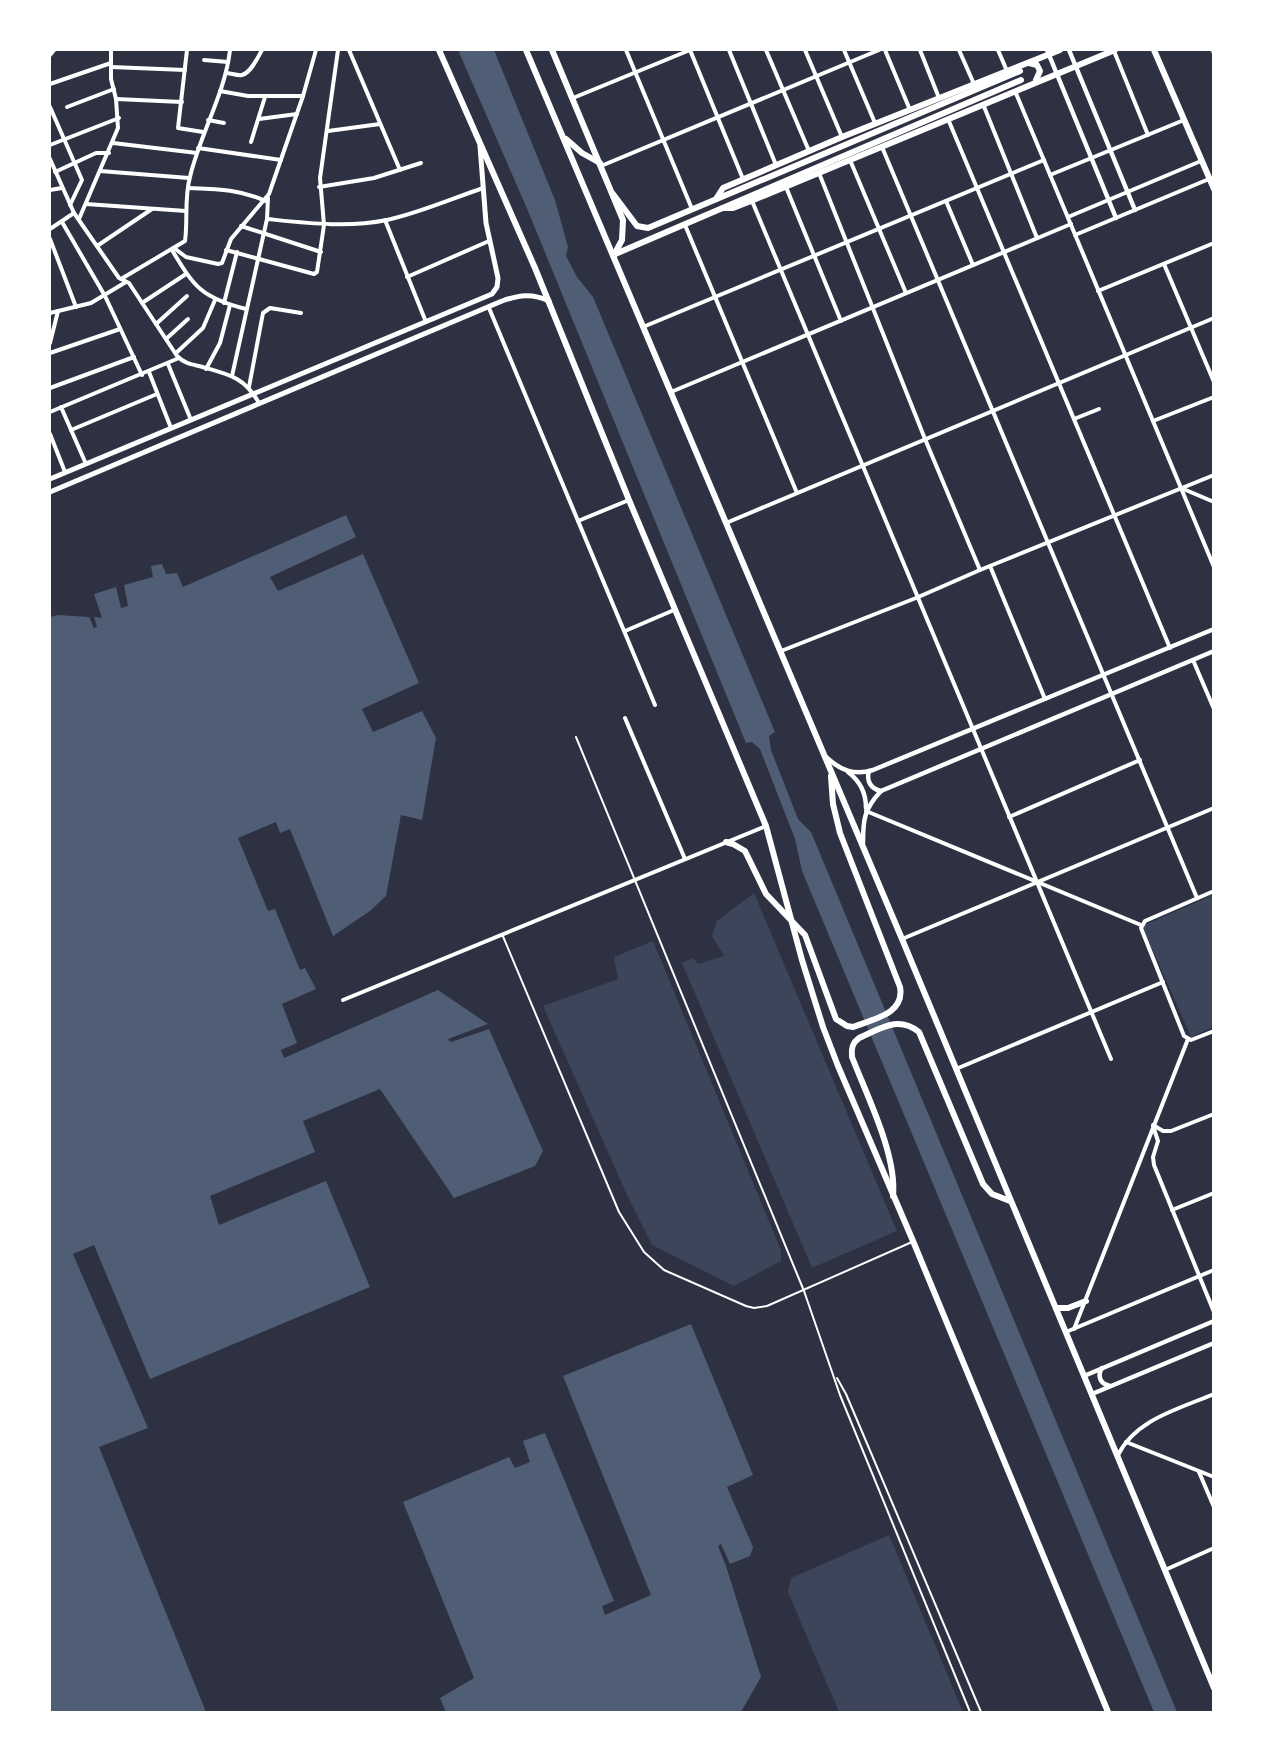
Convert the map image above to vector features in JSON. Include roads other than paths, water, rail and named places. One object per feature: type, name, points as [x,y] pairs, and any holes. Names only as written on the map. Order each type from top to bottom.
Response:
[{"type":"main road","points":[[439,50],[549,302],[629,500],[766,826],[790,920],[823,1027],[1108,1713]]},
{"type":"main road","points":[[526,50],[825,755],[1214,1688]]},
{"type":"main road","points":[[552,50],[623,220],[622,240],[613,255]]},
{"type":"main road","points":[[716,199],[723,189],[776,166],[1027,63],[1048,52],[1060,50]]},
{"type":"main road","points":[[722,208],[733,208],[751,201],[1114,50]]},
{"type":"main road","points":[[1154,50],[1214,189]]},
{"type":"main road","points":[[1027,63],[1032,62],[1038,65],[1040,76],[1036,81]]},
{"type":"main road","points":[[613,194],[637,226],[641,228],[651,226],[1020,71]]},
{"type":"main road","points":[[613,255],[1022,80]]},
{"type":"main road","points":[[562,134],[582,153],[600,164]]},
{"type":"main road","points":[[50,479],[191,420],[251,390],[426,322],[485,298],[495,291],[498,274],[489,241],[479,138]]},
{"type":"main road","points":[[50,492],[522,295],[536,296],[549,302]]},
{"type":"main road","points":[[726,842],[745,851],[766,894],[801,930],[809,944],[836,1019],[853,1027],[893,1011],[900,1000],[900,987],[840,833],[833,804],[831,771]]},
{"type":"main road","points":[[893,1196],[891,1158],[852,1057],[853,1044],[859,1038],[896,1023],[909,1025],[919,1032],[982,1184],[992,1194],[1010,1201]]},
{"type":"main road","points":[[1056,1308],[1068,1308],[1086,1301]]},
{"type":"street","points":[[50,55],[54,50]]},
{"type":"street","points":[[78,219],[109,153],[118,128],[119,118],[111,50]]},
{"type":"street","points":[[187,50],[178,129],[203,132]]},
{"type":"street","points":[[120,279],[185,242],[189,178],[203,132],[220,91],[230,50]]},
{"type":"street","points":[[226,72],[245,74],[262,50]]},
{"type":"street","points":[[232,376],[267,219],[267,199],[303,96],[316,50]]},
{"type":"street","points":[[226,250],[316,273],[324,225],[319,187],[338,50]]},
{"type":"street","points":[[349,50],[400,171]]},
{"type":"street","points":[[626,50],[692,209]]},
{"type":"street","points":[[573,98],[690,50],[744,180]]},
{"type":"street","points":[[729,50],[776,166]]},
{"type":"street","points":[[766,50],[809,152]]},
{"type":"street","points":[[805,50],[842,138]]},
{"type":"street","points":[[844,50],[876,124]]},
{"type":"street","points":[[600,164],[879,50]]},
{"type":"street","points":[[885,50],[910,110]]},
{"type":"street","points":[[920,50],[939,98]]},
{"type":"street","points":[[959,50],[974,84]]},
{"type":"street","points":[[998,50],[1007,71]]},
{"type":"street","points":[[1069,50],[1135,210]]},
{"type":"street","points":[[1114,50],[1148,135]]},
{"type":"street","points":[[1048,52],[1116,218]]},
{"type":"street","points":[[204,60],[228,62]]},
{"type":"street","points":[[50,84],[111,65],[185,70]]},
{"type":"street","points":[[67,107],[114,89]]},
{"type":"street","points":[[1015,90],[1214,567]]},
{"type":"street","points":[[220,91],[239,95],[303,96]]},
{"type":"street","points":[[251,142],[266,96]]},
{"type":"street","points":[[116,99],[182,102]]},
{"type":"street","points":[[983,104],[1037,238]]},
{"type":"street","points":[[50,107],[82,182],[69,206]]},
{"type":"street","points":[[259,119],[297,114]]},
{"type":"street","points":[[50,145],[119,118]]},
{"type":"street","points":[[948,118],[1170,648]]},
{"type":"street","points":[[208,120],[224,123]]},
{"type":"street","points":[[1050,175],[1184,120]]},
{"type":"street","points":[[327,131],[380,124]]},
{"type":"street","points":[[113,142],[281,160]]},
{"type":"street","points":[[882,146],[1197,898]]},
{"type":"street","points":[[55,172],[96,153],[109,153]]},
{"type":"street","points":[[50,159],[69,206],[120,279],[127,281],[179,358],[186,363],[232,376],[251,390],[259,403]]},
{"type":"street","points":[[850,159],[906,294]]},
{"type":"street","points":[[643,327],[1044,160]]},
{"type":"street","points":[[1068,217],[1202,161]]},
{"type":"street","points":[[319,187],[400,171],[421,163]]},
{"type":"street","points":[[100,171],[189,178]]},
{"type":"street","points":[[818,172],[980,570]]},
{"type":"street","points":[[1075,235],[1209,179]]},
{"type":"street","points":[[786,186],[840,321]]},
{"type":"street","points":[[50,190],[62,188]]},
{"type":"street","points":[[188,188],[239,191],[267,199]]},
{"type":"street","points":[[267,219],[324,225],[385,220],[483,188]]},
{"type":"street","points":[[173,249],[186,257],[219,264],[223,262],[231,239],[267,199]]},
{"type":"street","points":[[751,201],[1111,1059]]},
{"type":"street","points":[[946,201],[973,265]]},
{"type":"street","points":[[86,204],[186,211]]},
{"type":"street","points":[[97,246],[153,208]]},
{"type":"street","points":[[50,229],[74,213]]},
{"type":"street","points":[[385,220],[426,322]]},
{"type":"street","points":[[62,222],[105,296],[142,375]]},
{"type":"street","points":[[685,224],[797,493]]},
{"type":"street","points":[[671,392],[1071,224]]},
{"type":"street","points":[[241,226],[321,252]]},
{"type":"street","points":[[50,239],[76,308]]},
{"type":"street","points":[[407,277],[489,241]]},
{"type":"street","points":[[1098,291],[1214,243]]},
{"type":"street","points":[[173,249],[186,274],[196,286],[215,300],[246,309]]},
{"type":"street","points":[[224,303],[237,252]]},
{"type":"street","points":[[1164,264],[1214,382]]},
{"type":"street","points":[[142,303],[186,274]]},
{"type":"street","points":[[50,311],[76,308],[105,296],[127,281]]},
{"type":"street","points":[[156,324],[187,296]]},
{"type":"street","points":[[176,354],[203,328],[215,300]]},
{"type":"street","points":[[206,369],[220,343],[230,305]]},
{"type":"street","points":[[251,390],[263,313],[270,308],[301,313]]},
{"type":"street","points":[[489,308],[655,705]]},
{"type":"street","points":[[50,343],[58,311]]},
{"type":"street","points":[[726,523],[1214,318]]},
{"type":"street","points":[[166,339],[188,319]]},
{"type":"street","points":[[50,353],[120,329]]},
{"type":"street","points":[[50,388],[134,357]]},
{"type":"street","points":[[50,412],[179,358]]},
{"type":"street","points":[[168,364],[191,420]]},
{"type":"street","points":[[149,372],[171,428]]},
{"type":"street","points":[[71,430],[157,394]]},
{"type":"street","points":[[1153,421],[1214,397]]},
{"type":"street","points":[[61,407],[86,464]]},
{"type":"street","points":[[1074,419],[1099,409]]},
{"type":"street","points":[[50,434],[65,473]]},
{"type":"street","points":[[781,651],[1214,475]]},
{"type":"street","points":[[1180,488],[1214,502]]},
{"type":"street","points":[[578,521],[629,500]]},
{"type":"street","points":[[990,566],[1045,699]]},
{"type":"street","points":[[626,631],[675,610]]},
{"type":"street","points":[[825,755],[847,771],[855,773],[869,771],[1214,629]]},
{"type":"street","points":[[866,811],[870,802],[881,791],[1214,651]]},
{"type":"street","points":[[1193,660],[1214,709]]},
{"type":"street","points":[[625,718],[685,859]]},
{"type":"street","points":[[1009,817],[1140,760]]},
{"type":"street","points":[[847,771],[861,785],[866,798],[863,849]]},
{"type":"street","points":[[869,771],[870,784],[881,791]]},
{"type":"street","points":[[902,939],[1214,808]]},
{"type":"street","points":[[866,811],[1141,925]]},
{"type":"street","points":[[343,1000],[766,826]]},
{"type":"street","points":[[1141,925],[1145,921],[1214,891]]},
{"type":"street","points":[[1141,925],[1184,1036],[1188,1040]]},
{"type":"street","points":[[955,1069],[1163,982]]},
{"type":"street","points":[[1188,1040],[1214,1031]]},
{"type":"street","points":[[1074,1329],[1188,1040]]},
{"type":"street","points":[[1153,1125],[1163,1131],[1171,1131],[1214,1114]]},
{"type":"street","points":[[1153,1125],[1158,1141],[1154,1165],[1214,1312]]},
{"type":"street","points":[[1172,1210],[1214,1192]]},
{"type":"street","points":[[1066,1332],[1214,1270]]},
{"type":"street","points":[[1084,1376],[1214,1322]]},
{"type":"street","points":[[1092,1394],[1214,1343]]},
{"type":"street","points":[[1102,1368],[1101,1380],[1103,1384],[1111,1386]]},
{"type":"street","points":[[1118,1456],[1126,1442],[1147,1423],[1214,1394]]},
{"type":"street","points":[[1126,1442],[1214,1477]]},
{"type":"street","points":[[1199,1471],[1214,1507]]},
{"type":"street","points":[[1164,1570],[1214,1548]]},
{"type":"lane","points":[[576,737],[804,1291],[840,1395],[970,1713]]},
{"type":"lane","points":[[502,934],[619,1212],[644,1252],[664,1270],[754,1308],[767,1306],[804,1291],[913,1241]]},
{"type":"lane","points":[[835,1376],[846,1394],[981,1713]]},
{"type":"railway","points":[[1211,50],[1214,56]]}]
